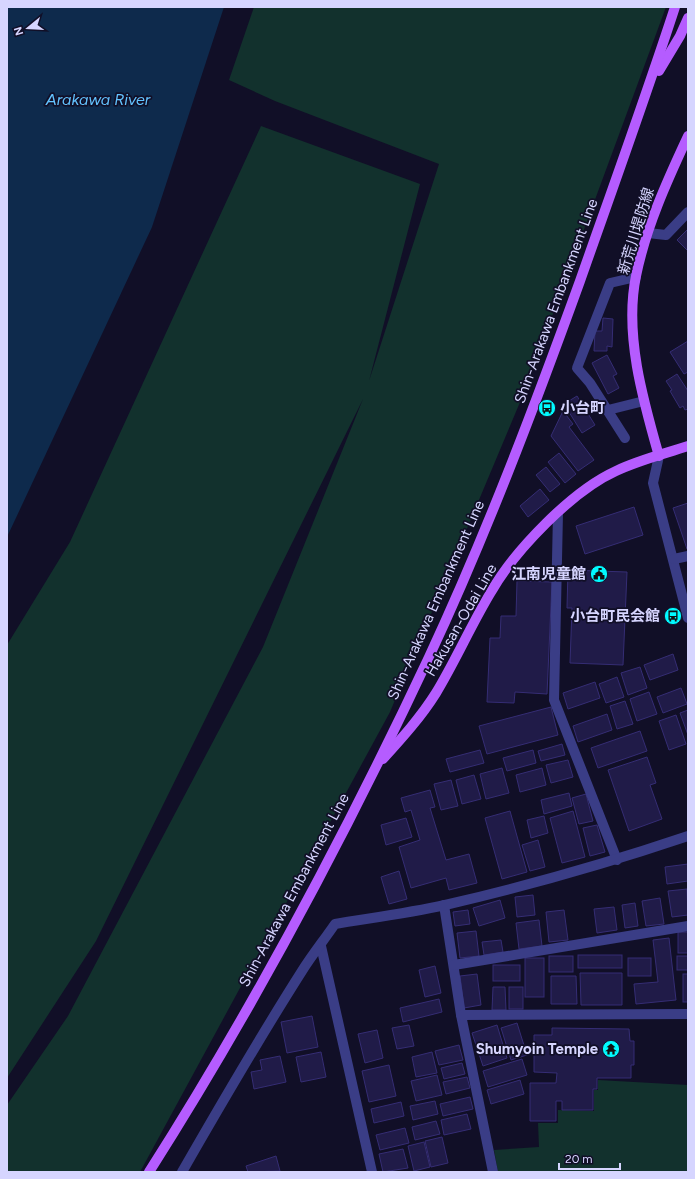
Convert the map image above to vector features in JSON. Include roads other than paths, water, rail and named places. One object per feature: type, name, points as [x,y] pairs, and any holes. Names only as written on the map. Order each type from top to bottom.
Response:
[{"type":"main road","name":"Shin-Arakawa Embankment Line","points":[[149,1172],[257,993],[376,767],[430,655],[519,445],[649,86],[675,7]]},
{"type":"main road","points":[[649,86],[680,36],[688,18]]},
{"type":"main road","name":"新荒川堤防線","points":[[659,456],[638,376],[634,333],[636,277],[660,197],[688,136]]},
{"type":"main road","name":"Hakusan-Odai Line","points":[[376,767],[410,730],[436,693],[491,591],[508,567],[558,513],[593,485],[616,471],[688,446]]},
{"type":"street","points":[[648,233],[666,235],[688,212]]},
{"type":"street","points":[[626,438],[608,410],[577,368],[610,283],[636,277]]},
{"type":"street","points":[[608,410],[644,401]]},
{"type":"street","points":[[659,456],[653,483],[674,559],[688,618]]},
{"type":"street","points":[[558,513],[554,700],[617,860]]},
{"type":"street","points":[[674,559],[688,556]]},
{"type":"street","points":[[182,1172],[223,1100],[299,976],[335,924],[444,905],[617,860],[688,836]]},
{"type":"street","points":[[444,905],[461,1015],[493,1172]]},
{"type":"street","points":[[454,965],[688,926]]},
{"type":"street","points":[[321,946],[372,1172]]},
{"type":"street","points":[[461,1015],[688,1014]]},
{"type":"water","name":"Arakawa River","points":[[7,7],[224,7],[152,227],[7,537]]},
{"type":"place","name":"小台町","points":[[547,408]]},
{"type":"place","name":"江南児童館","points":[[599,574]]},
{"type":"place","name":"小台町民会館","points":[[673,616]]},
{"type":"place","name":"Shumyoin Temple","points":[[611,1049]]}]
